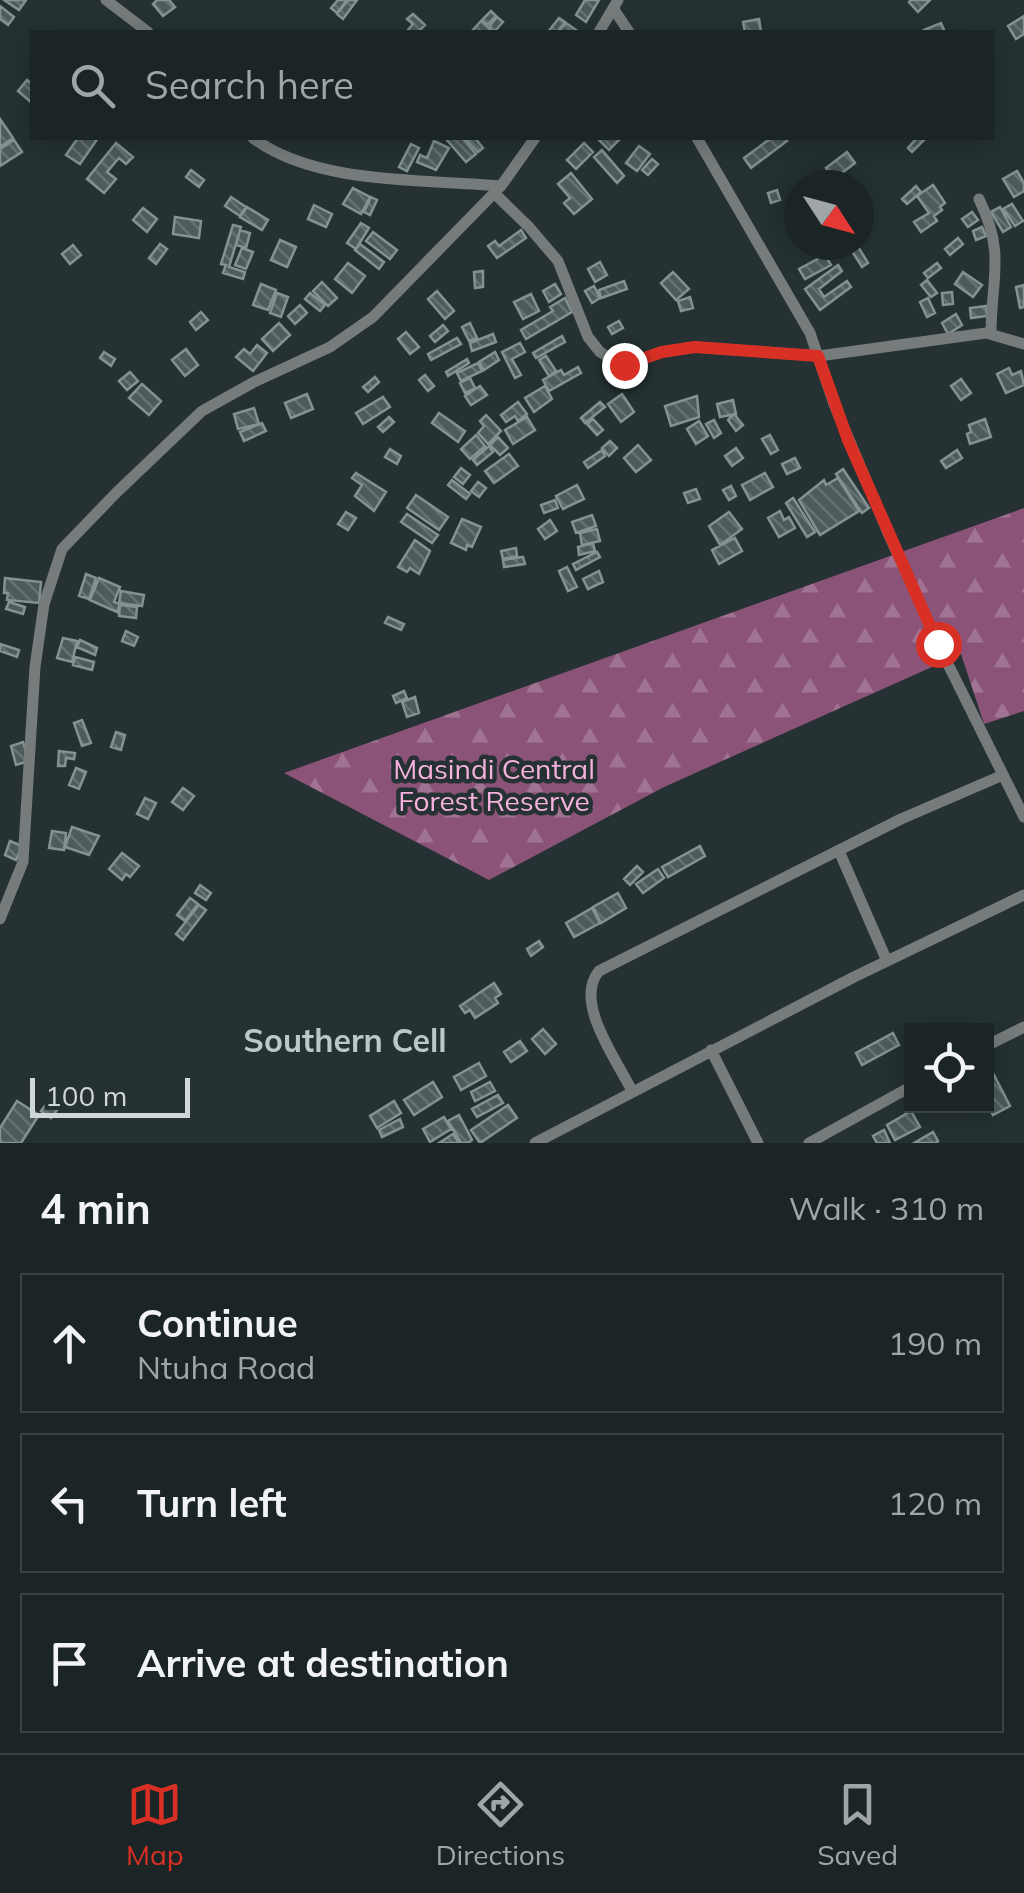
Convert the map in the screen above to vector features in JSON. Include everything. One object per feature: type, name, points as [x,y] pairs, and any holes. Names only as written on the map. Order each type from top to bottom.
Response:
[{"type":"street","points":[[106,0],[145,30]]},
{"type":"street","points":[[600,30],[616,4]]},
{"type":"street","points":[[616,4],[629,30]]},
{"type":"street","points":[[256,140],[292,161],[327,171],[498,190],[558,262],[588,337],[600,352],[617,363],[628,365],[662,352],[695,347],[818,356],[992,334],[1024,344]]},
{"type":"street","points":[[0,919],[23,862],[35,667],[44,604],[62,549],[202,411],[330,347],[373,317],[498,190],[534,140]]},
{"type":"street","points":[[698,140],[804,321],[848,440],[938,644],[1024,817]]},
{"type":"street","points":[[979,199],[992,224],[998,259],[992,334]]},
{"type":"street","points":[[632,1092],[590,1007],[592,980],[599,972],[901,819],[1003,775]]},
{"type":"street","points":[[838,851],[887,961]]},
{"type":"street","points":[[535,1143],[711,1050],[1024,895]]},
{"type":"street","points":[[994,1042],[1024,1027]]},
{"type":"street","points":[[711,1050],[758,1143]]},
{"type":"street","points":[[810,1143],[904,1090]]},
{"type":"green space","name":"Masindi Central Forest Reserve","points":[[1024,508],[1024,711],[984,724],[961,654],[664,787],[489,880],[284,773]]},
{"type":"building","points":[[4,0],[26,0],[19,10]]},
{"type":"building","points":[[169,0],[175,7],[163,16],[153,4]]},
{"type":"building","points":[[338,0],[347,0],[337,13],[331,8]]},
{"type":"building","points":[[348,0],[357,0],[343,19],[337,14]]},
{"type":"building","points":[[585,0],[599,0],[586,22],[576,15]]},
{"type":"building","points":[[911,0],[930,0],[918,12]]},
{"type":"building","points":[[0,6],[14,17],[8,25],[0,19]]},
{"type":"building","points":[[491,11],[496,16],[487,25],[482,20]]},
{"type":"building","points":[[413,14],[425,25],[420,30],[408,30],[413,24],[407,19]]},
{"type":"building","points":[[1024,16],[1024,34],[1016,39],[1008,26]]},
{"type":"building","points":[[497,17],[503,22],[496,30],[489,27]]},
{"type":"building","points":[[559,18],[565,22],[559,30],[550,30]]},
{"type":"building","points":[[759,19],[761,30],[745,30],[743,22]]},
{"type":"building","points":[[481,21],[491,30],[473,30]]},
{"type":"building","points":[[941,23],[944,30],[924,30]]},
{"type":"building","points":[[27,80],[30,82],[30,101],[18,91]]},
{"type":"building","points":[[0,119],[13,138],[0,147]]},
{"type":"building","points":[[14,140],[22,152],[0,166],[0,149]]},
{"type":"building","points":[[77,140],[97,140],[80,164],[66,155]]},
{"type":"building","points":[[447,140],[464,140],[476,154],[466,162]]},
{"type":"building","points":[[467,140],[477,140],[483,148],[478,152]]},
{"type":"building","points":[[599,140],[619,140],[609,150]]},
{"type":"building","points":[[768,140],[787,141],[751,168],[744,158]]},
{"type":"building","points":[[915,140],[924,140],[912,152],[908,148]]},
{"type":"building","points":[[434,141],[449,148],[436,170],[417,162],[420,155],[427,158]]},
{"type":"building","points":[[116,143],[133,157],[126,164],[119,158],[107,172],[116,179],[104,193],[87,179]]},
{"type":"building","points":[[584,143],[593,152],[576,169],[567,160]]},
{"type":"building","points":[[411,144],[419,148],[407,171],[399,167]]},
{"type":"building","points":[[639,146],[650,154],[637,171],[626,163]]},
{"type":"building","points":[[602,150],[624,176],[617,183],[594,157]]},
{"type":"building","points":[[847,152],[855,163],[846,170],[826,168]]},
{"type":"building","points":[[652,159],[658,164],[648,175],[642,170]]},
{"type":"building","points":[[191,170],[204,180],[199,187],[186,177]]},
{"type":"building","points":[[1017,171],[1024,191],[1014,197],[1003,179]]},
{"type":"building","points":[[571,173],[592,199],[574,214],[564,203],[570,198],[558,184]]},
{"type":"building","points":[[933,185],[945,203],[934,216],[937,221],[921,232],[914,222],[929,213],[917,196]]},
{"type":"building","points":[[916,186],[921,192],[907,204],[902,199]]},
{"type":"building","points":[[353,188],[370,197],[361,214],[343,204]]},
{"type":"building","points":[[777,190],[780,200],[771,203],[768,193]]},
{"type":"building","points":[[231,197],[246,207],[240,216],[225,206]]},
{"type":"building","points":[[371,197],[377,200],[370,215],[364,212]]},
{"type":"building","points":[[1012,204],[1023,221],[1015,226],[1003,209]]},
{"type":"building","points":[[314,205],[332,214],[326,227],[308,219]]},
{"type":"building","points":[[247,207],[268,220],[262,230],[240,217]]},
{"type":"building","points":[[1000,207],[1011,227],[1003,232],[991,212]]},
{"type":"building","points":[[143,208],[157,219],[147,232],[133,220]]},
{"type":"building","points":[[972,212],[978,220],[968,227],[962,219]]},
{"type":"building","points":[[175,217],[201,221],[199,238],[173,234]]},
{"type":"building","points":[[361,223],[369,228],[356,249],[347,243]]},
{"type":"building","points":[[233,225],[241,227],[229,267],[245,272],[243,279],[223,273],[226,265],[221,264]]},
{"type":"building","points":[[982,227],[986,236],[976,240],[973,231]]},
{"type":"building","points":[[240,230],[250,233],[246,248],[236,245]]},
{"type":"building","points":[[521,230],[526,238],[497,258],[488,246],[495,241],[499,246]]},
{"type":"building","points":[[373,232],[397,250],[390,259],[366,241]]},
{"type":"building","points":[[958,238],[963,244],[950,255],[945,249]]},
{"type":"building","points":[[280,240],[296,247],[287,267],[271,260]]},
{"type":"building","points":[[160,244],[167,249],[156,264],[149,258]]},
{"type":"building","points":[[360,244],[384,262],[379,269],[355,250]]},
{"type":"building","points":[[73,245],[81,255],[70,264],[62,254]]},
{"type":"building","points":[[242,248],[253,252],[246,269],[235,265]]},
{"type":"building","points":[[816,260],[828,260],[831,265],[805,279],[799,269]]},
{"type":"building","points":[[600,262],[607,275],[595,282],[588,269]]},
{"type":"building","points":[[348,263],[365,276],[352,293],[335,279]]},
{"type":"building","points":[[937,263],[941,268],[928,278],[924,273]]},
{"type":"building","points":[[838,265],[842,271],[819,289],[824,297],[847,281],[851,287],[820,310],[805,289]]},
{"type":"building","points":[[483,271],[483,287],[475,288],[474,272]]},
{"type":"building","points":[[673,272],[689,289],[676,300],[661,283]]},
{"type":"building","points":[[963,272],[982,285],[973,297],[955,284]]},
{"type":"building","points":[[927,280],[937,293],[931,297],[921,285]]},
{"type":"building","points":[[624,281],[627,289],[601,298],[599,290]]},
{"type":"building","points":[[322,282],[337,298],[328,306],[313,291]]},
{"type":"building","points":[[261,284],[276,290],[268,310],[253,305]]},
{"type":"building","points":[[555,284],[561,294],[549,302],[543,291]]},
{"type":"building","points":[[1024,285],[1024,307],[1020,308],[1016,287]]},
{"type":"building","points":[[594,286],[600,298],[592,303],[585,291]]},
{"type":"building","points":[[437,291],[454,311],[445,319],[428,299]]},
{"type":"building","points":[[952,292],[953,304],[943,305],[942,293]]},
{"type":"building","points":[[277,293],[288,297],[281,317],[270,313]]},
{"type":"building","points":[[310,293],[325,305],[320,311],[305,299]]},
{"type":"building","points":[[531,294],[539,311],[523,319],[514,302]]},
{"type":"building","points":[[690,297],[693,308],[681,311],[678,301]]},
{"type":"building","points":[[565,298],[572,312],[526,339],[521,330],[553,311],[550,307]]},
{"type":"building","points":[[928,298],[935,313],[927,317],[920,302]]},
{"type":"building","points":[[300,305],[307,313],[295,324],[288,316]]},
{"type":"building","points":[[986,306],[987,316],[971,318],[970,308]]},
{"type":"building","points":[[201,312],[208,320],[196,330],[190,322]]},
{"type":"building","points":[[956,314],[962,325],[948,334],[942,323]]},
{"type":"building","points":[[619,321],[623,328],[612,334],[608,327]]},
{"type":"building","points":[[279,323],[290,335],[273,351],[262,339]]},
{"type":"building","points":[[470,323],[477,338],[469,341],[462,327]]},
{"type":"building","points":[[443,325],[448,331],[435,342],[430,336]]},
{"type":"building","points":[[406,332],[419,347],[410,354],[398,339]]},
{"type":"building","points":[[493,334],[496,342],[472,351],[470,343]]},
{"type":"building","points":[[562,336],[565,342],[536,358],[533,353]]},
{"type":"building","points":[[457,338],[461,344],[431,360],[428,354]]},
{"type":"building","points":[[520,343],[525,352],[512,359],[521,375],[515,378],[502,352]]},
{"type":"building","points":[[257,345],[267,353],[253,371],[236,357],[244,349],[250,354]]},
{"type":"building","points":[[186,349],[198,365],[185,376],[172,360]]},
{"type":"building","points":[[104,352],[115,359],[111,366],[100,358]]},
{"type":"building","points":[[495,352],[499,360],[484,370],[479,362]]},
{"type":"building","points":[[546,356],[556,371],[549,376],[539,360]]},
{"type":"building","points":[[467,359],[469,363],[448,376],[446,372]]},
{"type":"building","points":[[478,363],[482,371],[461,381],[457,373]]},
{"type":"building","points":[[578,367],[581,373],[549,391],[543,380],[561,370],[564,375]]},
{"type":"building","points":[[1009,368],[1012,375],[1021,371],[1024,385],[1006,393],[997,374]]},
{"type":"building","points":[[130,372],[138,381],[127,390],[119,381]]},
{"type":"building","points":[[425,375],[434,386],[428,391],[419,380]]},
{"type":"building","points":[[375,377],[379,382],[368,392],[363,387]]},
{"type":"building","points":[[470,378],[475,388],[465,393],[460,383]]},
{"type":"building","points":[[961,379],[971,393],[961,400],[951,386]]},
{"type":"building","points":[[142,384],[161,401],[149,415],[129,398]]},
{"type":"building","points":[[480,386],[487,395],[471,405],[465,396]]},
{"type":"building","points":[[545,386],[552,399],[534,412],[525,398]]},
{"type":"building","points":[[307,394],[313,409],[291,418],[285,403]]},
{"type":"building","points":[[622,394],[634,412],[621,422],[608,404]]},
{"type":"building","points":[[697,396],[699,417],[671,426],[665,406]]},
{"type":"building","points":[[383,397],[390,407],[363,424],[356,413]]},
{"type":"building","points":[[733,400],[736,414],[720,417],[717,404]]},
{"type":"building","points":[[518,402],[527,414],[518,421],[515,416],[506,422],[501,415]]},
{"type":"building","points":[[600,402],[605,407],[585,423],[581,418]]},
{"type":"building","points":[[254,408],[259,424],[238,429],[234,414]]},
{"type":"building","points":[[439,413],[465,431],[458,442],[432,423]]},
{"type":"building","points":[[734,414],[743,425],[736,431],[728,420]]},
{"type":"building","points":[[486,415],[501,431],[488,444],[478,433],[484,426],[480,421]]},
{"type":"building","points":[[389,417],[394,422],[383,432],[378,427]]},
{"type":"building","points":[[527,417],[535,430],[513,444],[505,430]]},
{"type":"building","points":[[593,419],[603,430],[597,435],[587,424]]},
{"type":"building","points":[[985,419],[991,437],[970,444],[969,425]]},
{"type":"building","points":[[714,420],[721,433],[714,438],[706,424]]},
{"type":"building","points":[[699,421],[708,436],[696,444],[687,429]]},
{"type":"building","points":[[262,423],[266,431],[244,441],[240,432]]},
{"type":"building","points":[[476,435],[485,446],[470,459],[461,449]]},
{"type":"building","points":[[770,435],[778,450],[771,454],[762,439]]},
{"type":"building","points":[[498,437],[508,448],[500,455],[490,445]]},
{"type":"building","points":[[610,441],[617,448],[609,456],[602,448]]},
{"type":"building","points":[[638,445],[651,460],[636,472],[624,458]]},
{"type":"building","points":[[489,446],[493,452],[477,465],[473,460]]},
{"type":"building","points":[[736,448],[743,458],[732,466],[725,456]]},
{"type":"building","points":[[390,449],[401,456],[397,464],[385,457]]},
{"type":"building","points":[[602,450],[605,456],[588,468],[584,462]]},
{"type":"building","points":[[957,450],[962,458],[946,468],[941,461]]},
{"type":"building","points":[[509,454],[518,466],[494,483],[485,471]]},
{"type":"building","points":[[795,458],[800,468],[787,474],[782,464]]},
{"type":"building","points":[[461,468],[470,475],[463,484],[454,477]]},
{"type":"building","points":[[843,469],[869,508],[862,513],[836,474]]},
{"type":"building","points":[[356,473],[386,492],[374,511],[355,496],[362,485],[352,478]]},
{"type":"building","points":[[765,473],[773,487],[750,500],[742,485]]},
{"type":"building","points":[[838,478],[859,511],[820,535],[799,500],[824,480],[826,485]]},
{"type":"building","points":[[452,480],[470,494],[466,499],[448,485]]},
{"type":"building","points":[[478,482],[486,488],[479,497],[471,491]]},
{"type":"building","points":[[577,485],[584,499],[563,509],[556,496]]},
{"type":"building","points":[[731,486],[736,496],[729,500],[723,490]]},
{"type":"building","points":[[696,489],[700,499],[688,503],[684,493]]},
{"type":"building","points":[[416,495],[448,517],[439,530],[407,508]]},
{"type":"building","points":[[793,498],[815,532],[807,537],[786,503]]},
{"type":"building","points":[[555,500],[558,508],[544,513],[541,505]]},
{"type":"building","points":[[780,511],[795,528],[779,537],[768,518]]},
{"type":"building","points":[[346,512],[356,518],[348,530],[338,524]]},
{"type":"building","points":[[729,512],[742,529],[720,545],[709,526]]},
{"type":"building","points":[[407,514],[438,535],[432,543],[401,522]]},
{"type":"building","points":[[592,515],[596,526],[576,533],[572,522]]},
{"type":"building","points":[[462,519],[481,527],[472,547],[467,545],[466,550],[451,543]]},
{"type":"building","points":[[550,520],[557,531],[545,539],[538,529]]},
{"type":"building","points":[[597,529],[600,541],[582,545],[580,533]]},
{"type":"building","points":[[735,538],[742,551],[719,564],[712,550]]},
{"type":"building","points":[[415,540],[430,551],[419,574],[398,567]]},
{"type":"building","points":[[593,543],[595,551],[579,555],[578,547]]},
{"type":"building","points":[[516,548],[517,556],[503,559],[501,551]]},
{"type":"building","points":[[597,552],[600,557],[576,570],[573,564]]},
{"type":"building","points":[[523,557],[525,564],[504,567],[503,560]]},
{"type":"building","points":[[567,567],[577,587],[568,591],[559,571]]},
{"type":"building","points":[[599,571],[603,582],[588,589],[583,579]]},
{"type":"building","points":[[86,574],[96,578],[89,599],[79,596]]},
{"type":"building","points":[[5,578],[41,582],[39,603],[7,600]]},
{"type":"building","points":[[99,578],[120,587],[114,602],[120,604],[117,612],[90,600]]},
{"type":"building","points":[[121,591],[144,595],[142,606],[119,603]]},
{"type":"building","points":[[9,602],[25,607],[23,614],[6,609]]},
{"type":"building","points":[[120,605],[137,607],[136,618],[119,616]]},
{"type":"building","points":[[388,617],[404,624],[401,630],[385,623]]},
{"type":"building","points":[[126,631],[138,637],[134,646],[122,641]]},
{"type":"building","points":[[63,638],[77,641],[72,662],[57,658]]},
{"type":"building","points":[[80,640],[97,648],[95,655],[77,647]]},
{"type":"building","points":[[0,644],[19,650],[17,657],[0,651]]},
{"type":"building","points":[[75,657],[94,662],[92,670],[73,665]]},
{"type":"building","points":[[404,691],[407,698],[396,703],[393,696]]},
{"type":"building","points":[[415,697],[419,713],[407,717],[402,702]]},
{"type":"building","points":[[82,720],[91,743],[82,746],[74,723]]},
{"type":"building","points":[[116,732],[125,735],[121,750],[111,747]]},
{"type":"building","points":[[23,742],[29,761],[16,765],[11,746]]},
{"type":"building","points":[[59,751],[75,753],[74,759],[66,758],[65,766],[58,766]]},
{"type":"building","points":[[76,768],[86,772],[79,789],[69,785]]},
{"type":"building","points":[[183,788],[194,796],[183,810],[172,802]]},
{"type":"building","points":[[145,798],[156,803],[148,819],[137,814]]},
{"type":"building","points":[[72,827],[99,836],[89,855],[65,847]]},
{"type":"building","points":[[52,831],[66,833],[64,850],[49,848]]},
{"type":"building","points":[[10,841],[22,846],[16,860],[5,855]]},
{"type":"building","points":[[700,846],[705,856],[668,877],[662,867]]},
{"type":"building","points":[[122,853],[139,866],[122,880],[109,869]]},
{"type":"building","points":[[637,866],[643,872],[630,885],[624,879]]},
{"type":"building","points":[[658,869],[664,878],[643,893],[636,884]]},
{"type":"building","points":[[200,885],[211,893],[206,900],[195,893]]},
{"type":"building","points":[[618,893],[626,908],[601,923],[593,907]]},
{"type":"building","points":[[190,898],[198,904],[185,921],[177,915]]},
{"type":"building","points":[[199,905],[206,910],[183,940],[176,934]]},
{"type":"building","points":[[592,908],[600,923],[574,937],[566,923]]},
{"type":"building","points":[[539,941],[543,947],[531,956],[527,949]]},
{"type":"building","points":[[494,983],[501,994],[495,998],[498,1003],[475,1018],[470,1010],[465,1013],[460,1006]]},
{"type":"building","points":[[543,1029],[556,1044],[545,1054],[532,1039]]},
{"type":"building","points":[[893,1033],[899,1045],[862,1065],[856,1053]]},
{"type":"building","points":[[520,1041],[527,1051],[511,1062],[504,1052]]},
{"type":"building","points":[[479,1063],[486,1076],[461,1090],[454,1077]]},
{"type":"building","points":[[994,1075],[1010,1106],[992,1113]]},
{"type":"building","points":[[433,1082],[442,1097],[414,1115],[404,1100]]},
{"type":"building","points":[[490,1082],[495,1091],[475,1101],[471,1092]]},
{"type":"building","points":[[498,1095],[503,1103],[477,1117],[472,1109]]},
{"type":"building","points":[[17,1101],[39,1115],[21,1143],[0,1143],[0,1128]]},
{"type":"building","points":[[394,1101],[401,1113],[377,1128],[370,1116]]},
{"type":"building","points":[[48,1102],[57,1110],[51,1118],[41,1111]]},
{"type":"building","points":[[508,1105],[517,1118],[480,1143],[471,1130]]},
{"type":"building","points":[[912,1113],[920,1127],[895,1140],[887,1125]]},
{"type":"building","points":[[459,1115],[472,1140],[468,1143],[461,1143],[448,1121]]},
{"type":"building","points":[[444,1117],[451,1129],[430,1142],[423,1129]]},
{"type":"building","points":[[400,1119],[403,1127],[382,1137],[379,1130]]},
{"type":"building","points":[[884,1130],[890,1143],[877,1143],[873,1136]]},
{"type":"building","points":[[933,1132],[936,1143],[914,1143]]},
{"type":"building","points":[[453,1134],[459,1143],[439,1143]]},
{"type":"district","name":"Southern Cell","points":[[345,1041]]},
{"type":"route","points":[[624,365],[662,352],[695,347],[818,356],[848,440],[938,644]]}]
